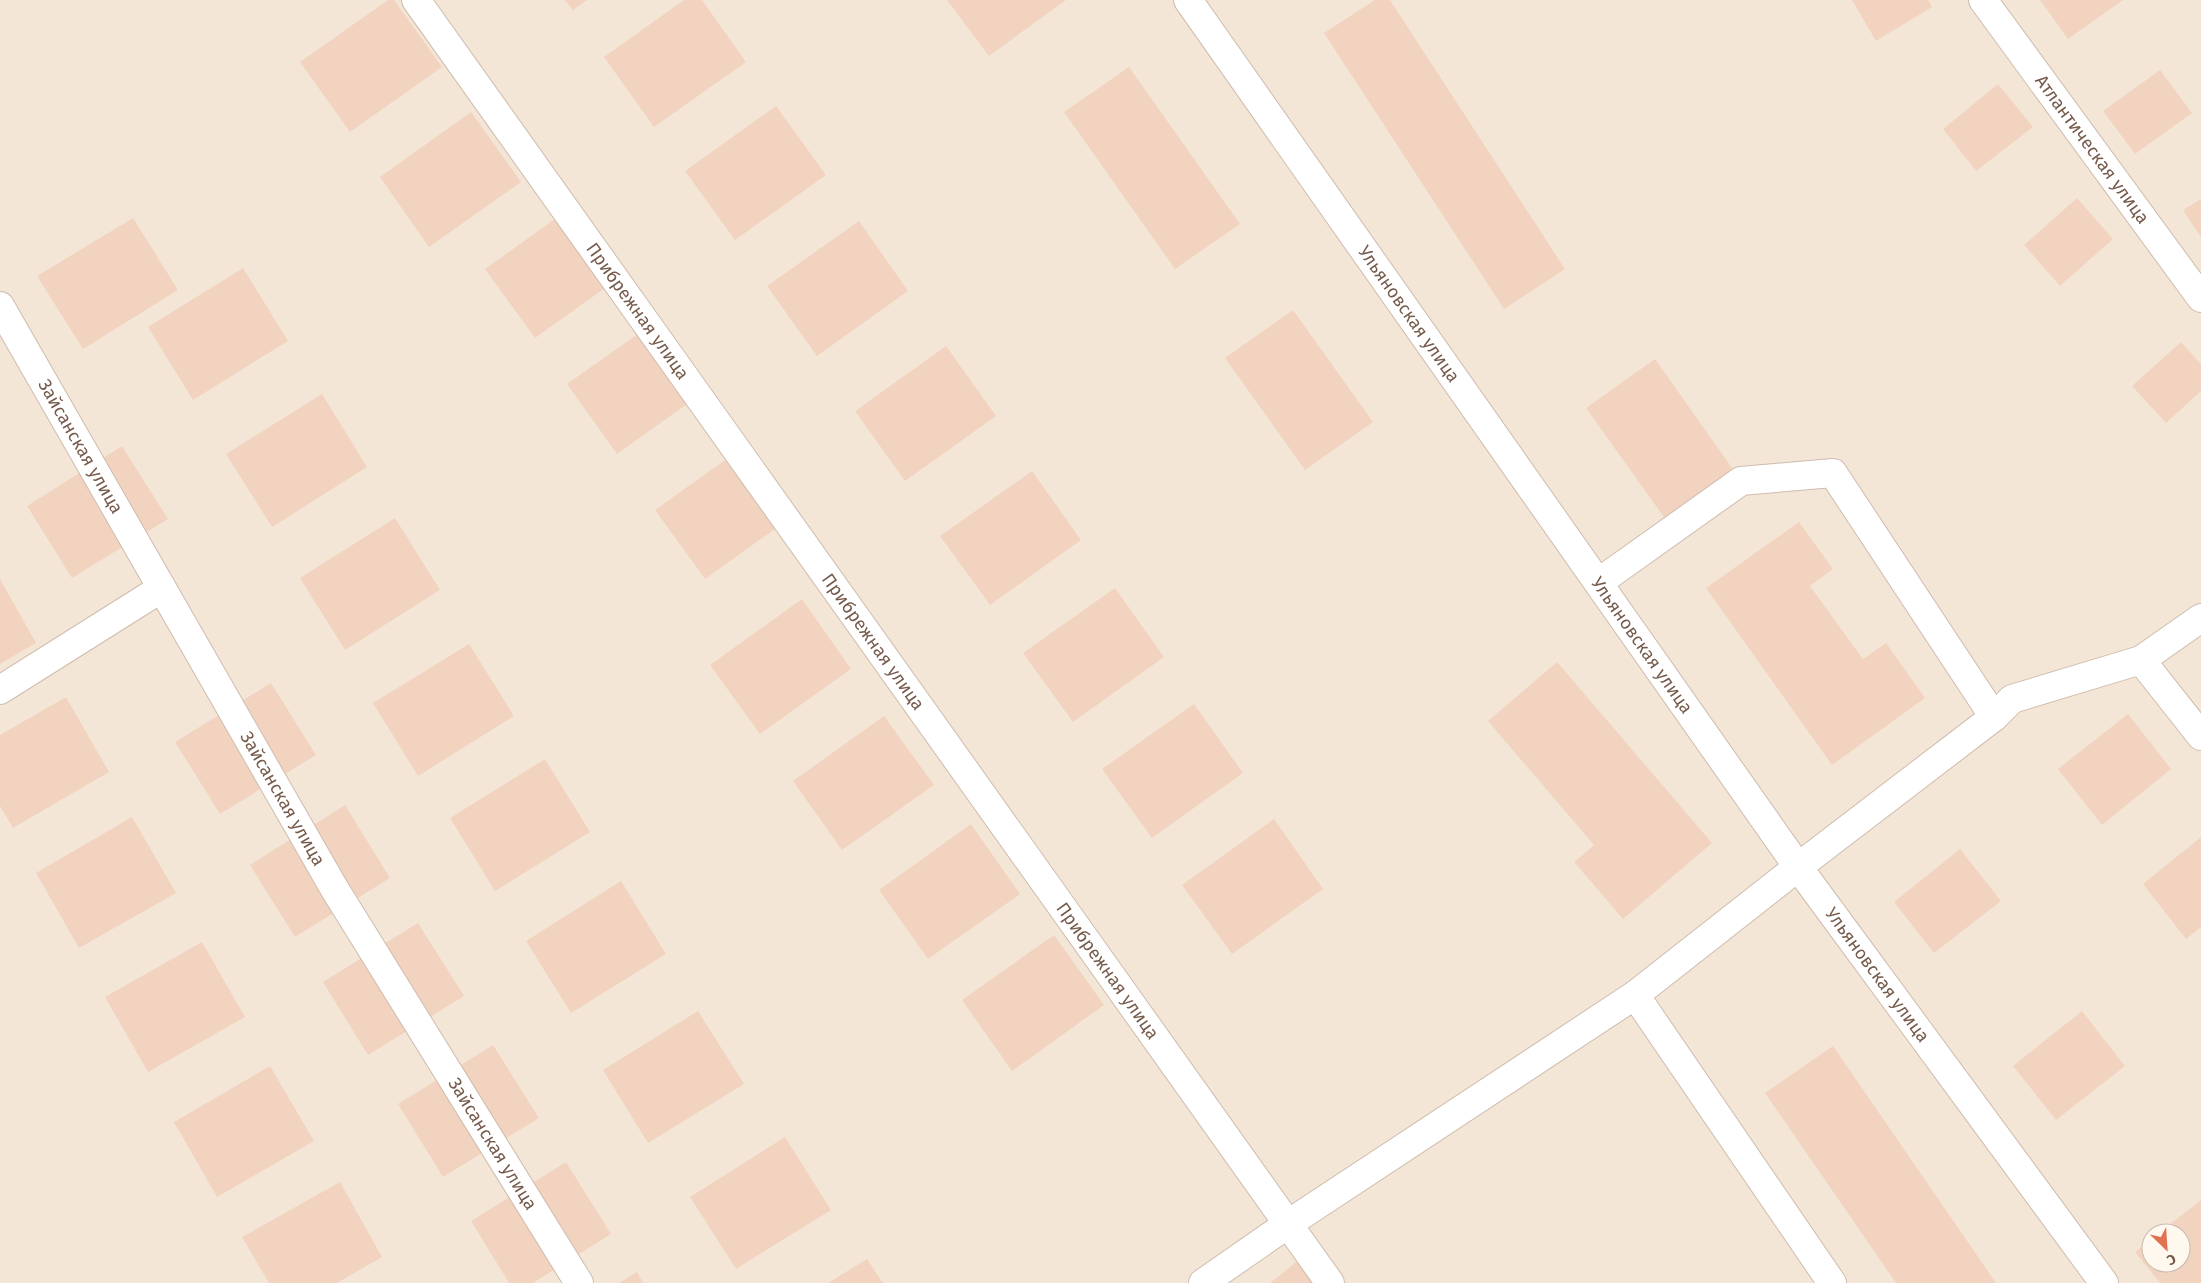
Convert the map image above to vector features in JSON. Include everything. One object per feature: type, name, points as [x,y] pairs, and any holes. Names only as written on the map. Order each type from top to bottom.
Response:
[{"type":"street","name":"Прибрежная улица","points":[[416,0],[1330,1283]]},
{"type":"street","name":"Ульяновская улица","points":[[1188,0],[1798,866],[2104,1283]]},
{"type":"street","name":"Атлантическая улица","points":[[1983,0],[2201,298]]},
{"type":"street","name":"Зайсанская улица","points":[[0,306],[334,888],[579,1283]]},
{"type":"street","points":[[1599,582],[1741,481],[1833,473],[1994,717]]},
{"type":"street","points":[[0,690],[162,588]]},
{"type":"street","points":[[1203,1283],[1288,1224],[1635,995],[1798,866],[1994,717],[2012,699],[2141,660],[2201,618]]},
{"type":"street","points":[[2141,660],[2201,736]]},
{"type":"street","points":[[1635,995],[1832,1283]]},
{"type":"shaded area","points":[[0,0],[2201,0],[2201,1283],[0,1283]]},
{"type":"building","points":[[388,0],[394,0],[442,67],[350,132],[300,62]]},
{"type":"building","points":[[565,0],[587,0],[573,10]]},
{"type":"building","points":[[684,0],[702,0],[746,62],[654,127],[604,57]]},
{"type":"building","points":[[947,0],[1066,0],[989,56]]},
{"type":"building","points":[[1375,0],[1390,0],[1565,269],[1504,309],[1324,33]]},
{"type":"building","points":[[1852,0],[1928,0],[1932,7],[1876,41]]},
{"type":"building","points":[[2040,0],[2123,0],[2068,39]]},
{"type":"building","points":[[1129,67],[1240,224],[1175,269],[1064,112]]},
{"type":"building","points":[[2160,70],[2192,113],[2135,154],[2103,111]]},
{"type":"building","points":[[1998,84],[2033,127],[1976,171],[1943,129]]},
{"type":"building","points":[[776,106],[826,175],[735,240],[685,171]]},
{"type":"building","points":[[471,112],[521,182],[429,247],[380,177]]},
{"type":"building","points":[[2077,198],[2113,239],[2060,286],[2024,245]]},
{"type":"building","points":[[2201,199],[2201,237],[2183,210]]},
{"type":"building","points":[[576,204],[626,273],[535,338],[485,269]]},
{"type":"building","points":[[133,218],[178,290],[83,349],[37,276]]},
{"type":"building","points":[[859,221],[908,291],[817,356],[767,286]]},
{"type":"building","points":[[243,268],[288,341],[193,400],[148,327]]},
{"type":"building","points":[[1293,310],[1373,422],[1305,470],[1225,358]]},
{"type":"building","points":[[659,319],[708,389],[617,454],[567,384]]},
{"type":"building","points":[[2181,342],[2201,364],[2201,391],[2166,423],[2132,386]]},
{"type":"building","points":[[946,346],[996,416],[905,481],[855,411]]},
{"type":"building","points":[[1655,359],[1735,472],[1666,520],[1586,408]]},
{"type":"building","points":[[322,394],[367,467],[272,527],[226,454]]},
{"type":"building","points":[[746,445],[796,514],[705,579],[655,510]]},
{"type":"building","points":[[122,446],[168,519],[72,578],[27,506]]},
{"type":"building","points":[[1032,471],[1081,540],[990,605],[940,536]]},
{"type":"building","points":[[395,518],[440,590],[345,650],[300,578]]},
{"type":"building","points":[[1799,522],[1833,569],[1810,586],[1863,659],[1886,643],[1925,698],[1832,765],[1706,588]]},
{"type":"building","points":[[0,579],[36,643],[0,664]]},
{"type":"building","points":[[1115,588],[1164,657],[1073,722],[1023,653]]},
{"type":"building","points":[[802,599],[851,669],[760,734],[710,665]]},
{"type":"building","points":[[469,644],[514,716],[418,776],[373,703]]},
{"type":"building","points":[[1557,662],[1712,843],[1623,919],[1574,862],[1594,845],[1488,721]]},
{"type":"building","points":[[271,683],[316,755],[220,814],[175,742]]},
{"type":"building","points":[[66,697],[109,772],[13,828],[0,806],[0,735]]},
{"type":"building","points":[[1194,704],[1243,773],[1152,838],[1102,769]]},
{"type":"building","points":[[2128,714],[2171,769],[2102,825],[2058,769]]},
{"type":"building","points":[[884,716],[934,785],[842,850],[793,781]]},
{"type":"building","points":[[545,759],[590,832],[495,891],[450,818]]},
{"type":"building","points":[[345,805],[390,878],[295,937],[250,865]]},
{"type":"building","points":[[132,817],[176,893],[79,948],[36,873]]},
{"type":"building","points":[[1274,819],[1323,889],[1232,954],[1182,885]]},
{"type":"building","points":[[971,824],[1020,894],[928,959],[879,890]]},
{"type":"building","points":[[2201,837],[2201,927],[2186,939],[2143,884]]},
{"type":"building","points":[[1960,849],[2001,901],[1934,953],[1894,902]]},
{"type":"building","points":[[621,881],[666,954],[571,1013],[526,941]]},
{"type":"building","points":[[418,923],[464,996],[368,1055],[323,982]]},
{"type":"building","points":[[1054,935],[1104,1005],[1012,1071],[962,1000]]},
{"type":"building","points":[[202,942],[245,1017],[148,1072],[105,997]]},
{"type":"building","points":[[698,1011],[744,1084],[648,1143],[603,1070]]},
{"type":"building","points":[[2082,1011],[2125,1066],[2056,1120],[2013,1066]]},
{"type":"building","points":[[493,1045],[539,1118],[443,1177],[398,1104]]},
{"type":"building","points":[[1833,1046],[1996,1283],[1896,1283],[1765,1093]]},
{"type":"building","points":[[270,1066],[314,1141],[217,1197],[174,1122]]},
{"type":"building","points":[[785,1137],[831,1210],[736,1269],[690,1197]]},
{"type":"building","points":[[566,1162],[611,1234],[533,1283],[509,1283],[471,1221]]},
{"type":"building","points":[[340,1182],[382,1257],[337,1283],[269,1283],[242,1237]]},
{"type":"building","points":[[2201,1200],[2201,1283],[2160,1283],[2152,1273],[2191,1273],[2191,1223],[2172,1223]]},
{"type":"building","points":[[2141,1247],[2141,1259],[2135,1252]]},
{"type":"building","points":[[867,1259],[883,1283],[828,1283]]},
{"type":"building","points":[[1300,1259],[1319,1283],[1270,1283]]},
{"type":"building","points":[[637,1272],[643,1283],[619,1283]]}]
